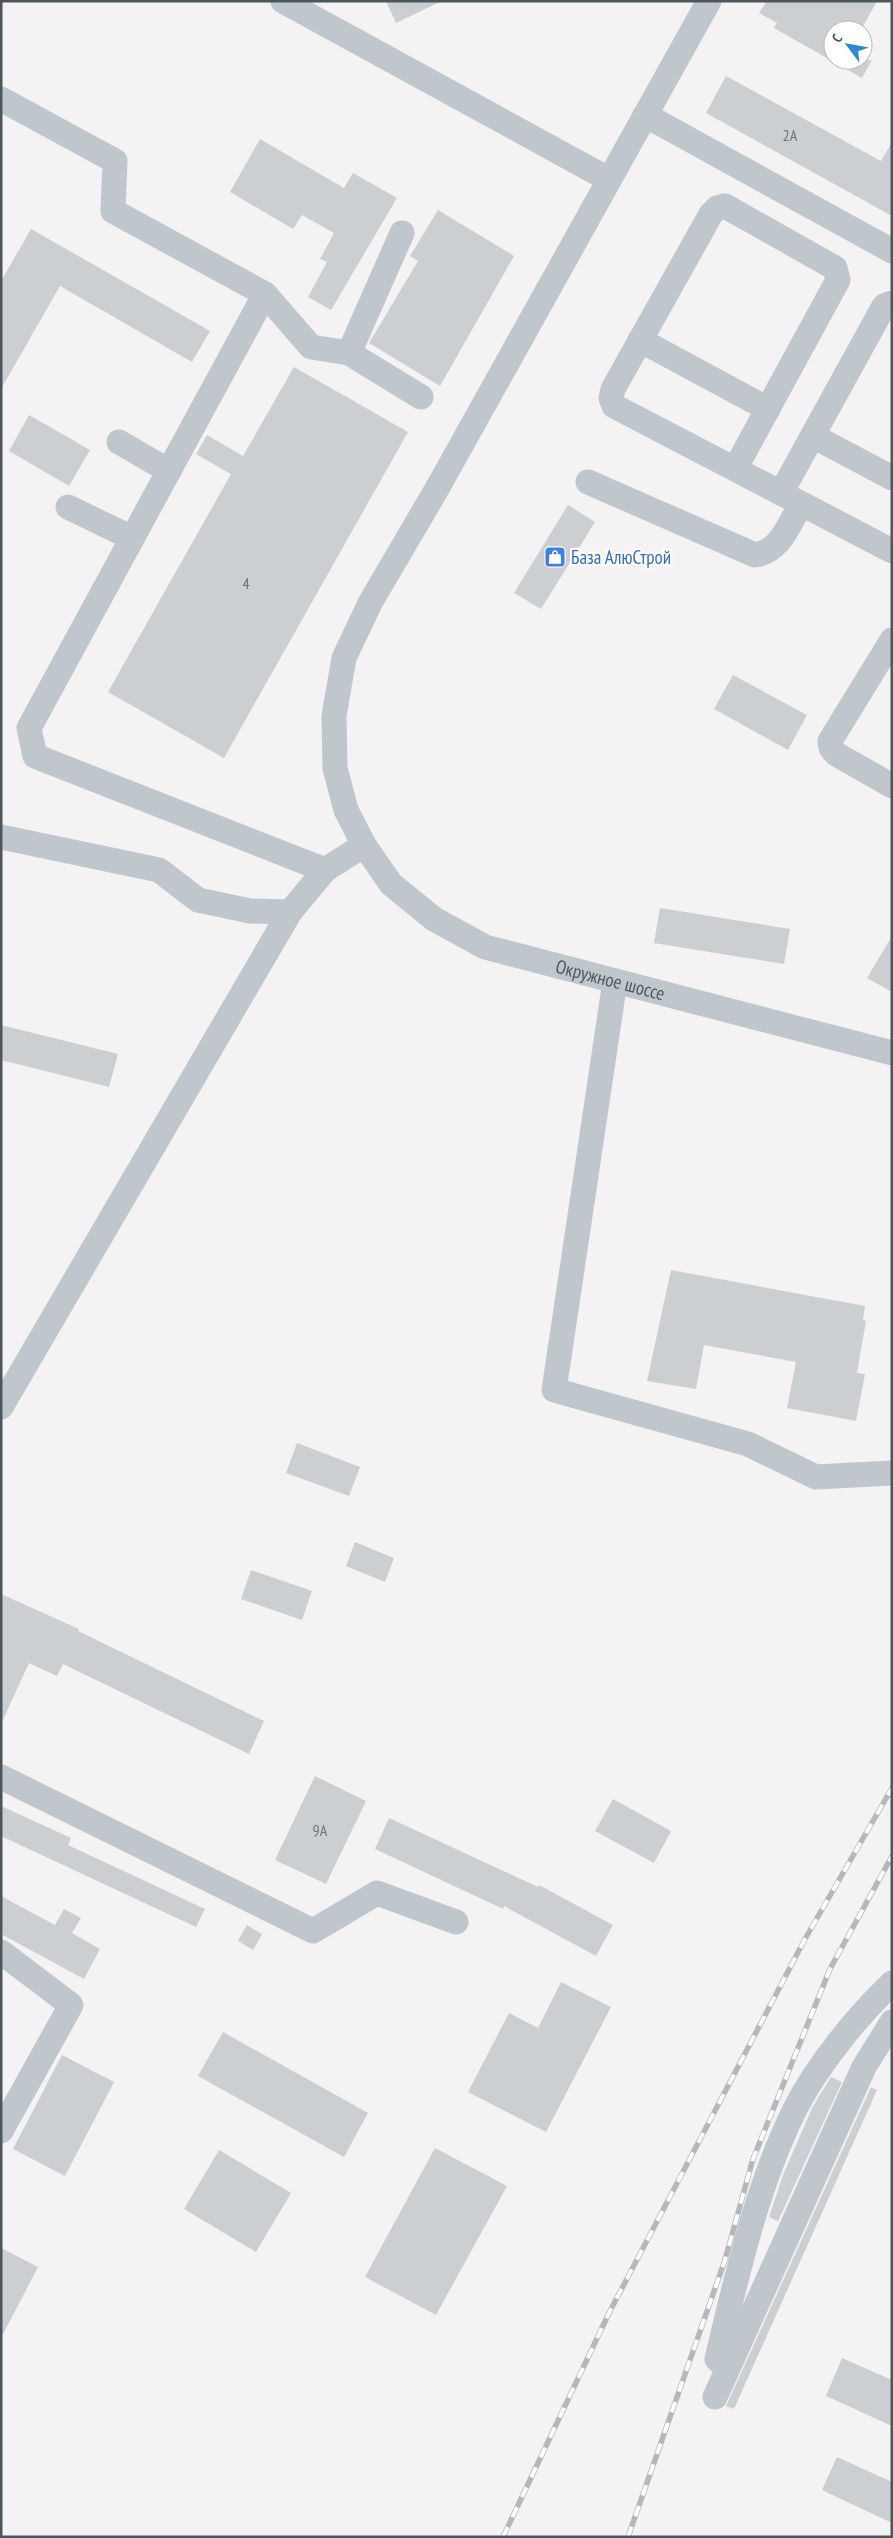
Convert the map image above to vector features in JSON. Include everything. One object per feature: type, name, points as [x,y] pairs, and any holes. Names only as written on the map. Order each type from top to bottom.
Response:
[{"type":"street","points":[[283,1],[608,180]]},
{"type":"street","name":"Окружное шоссе","points":[[709,1],[438,487],[370,603],[344,658],[334,716],[335,768],[346,810],[364,845],[391,884],[434,918],[485,947],[892,1053]]},
{"type":"street","points":[[1,99],[115,161],[113,211],[265,294],[311,347],[349,353],[421,397]]},
{"type":"street","points":[[645,114],[892,251]]},
{"type":"street","points":[[735,469],[838,280],[838,273],[835,268],[725,206],[716,208],[711,214],[612,389],[611,398],[614,406],[892,551]]},
{"type":"street","points":[[349,353],[402,233]]},
{"type":"street","points":[[265,294],[29,728],[35,756],[325,870]]},
{"type":"street","points":[[588,482],[755,554],[765,553],[776,547],[812,436],[884,306],[892,302]]},
{"type":"street","points":[[640,340],[768,409]]},
{"type":"street","points":[[812,436],[892,478]]},
{"type":"street","points":[[119,442],[169,471]]},
{"type":"street","points":[[68,507],[132,538]]},
{"type":"street","points":[[892,640],[830,741],[831,748],[836,754],[892,786]]},
{"type":"street","points":[[1,837],[159,870],[198,900],[250,911],[290,912]]},
{"type":"street","points":[[1,1407],[290,912],[325,870],[364,845]]},
{"type":"street","points":[[615,981],[554,1390],[748,1444],[816,1477],[892,1473]]},
{"type":"street","points":[[1,1777],[314,1931],[377,1893],[456,1922]]},
{"type":"street","points":[[1,1952],[71,2005],[1,2131]]},
{"type":"street","points":[[728,2368],[717,2359],[734,2287],[770,2166],[796,2108],[832,2052],[866,2008],[892,1983]]},
{"type":"street","points":[[715,2397],[864,2067],[892,2022]]},
{"type":"street","points":[[832,2052],[864,2067]]},
{"type":"street","points":[[753,2222],[785,2240]]},
{"type":"street","points":[[734,2287],[758,2300]]},
{"type":"building","points":[[386,1],[442,1],[396,23]]},
{"type":"building","points":[[767,1],[877,1],[867,20],[823,20],[823,56],[774,28],[777,23],[759,13]]},
{"type":"building","points":[[848,70],[866,70],[862,78]]},
{"type":"building","points":[[726,76],[881,161],[892,142],[892,216],[706,113]]},
{"type":"building","points":[[260,139],[344,188],[353,173],[397,198],[331,310],[308,297],[327,262],[320,259],[334,233],[302,215],[293,229],[230,192]]},
{"type":"building","points":[[438,210],[514,256],[440,386],[369,343],[418,261],[410,256]]},
{"type":"building","points":[[31,229],[210,331],[192,362],[60,286],[1,389],[1,281]]},
{"type":"building","points":[[294,367],[408,432],[224,758],[108,692],[231,474],[196,454],[207,435],[243,456]]},
{"type":"building","points":[[29,415],[90,450],[69,486],[9,451]]},
{"type":"building","name":"База АлюСтрой","points":[[568,505],[595,522],[541,609],[514,593]]},
{"type":"building","points":[[733,675],[807,715],[788,750],[714,709]]},
{"type":"building","points":[[660,908],[790,929],[784,964],[654,943]]},
{"type":"building","points":[[892,936],[892,992],[867,978]]},
{"type":"building","points":[[1,1025],[118,1054],[109,1087],[1,1060]]},
{"type":"building","points":[[671,1270],[865,1306],[863,1320],[866,1321],[857,1373],[865,1374],[856,1421],[787,1408],[796,1362],[704,1345],[696,1389],[647,1381]]},
{"type":"building","points":[[297,1443],[360,1467],[349,1496],[286,1473]]},
{"type":"building","points":[[355,1542],[394,1558],[385,1582],[346,1566]]},
{"type":"building","points":[[251,1570],[312,1591],[302,1620],[241,1599]]},
{"type":"building","points":[[1,1594],[79,1629],[78,1631],[264,1721],[249,1754],[63,1664],[57,1676],[29,1663],[1,1724]]},
{"type":"building","points":[[315,1776],[366,1801],[326,1884],[275,1860]]},
{"type":"building","points":[[613,1799],[671,1831],[654,1863],[595,1831]]},
{"type":"building","points":[[1,1806],[71,1838],[68,1845],[205,1909],[196,1927],[1,1836]]},
{"type":"building","points":[[389,1818],[538,1887],[539,1885],[613,1925],[596,1956],[504,1906],[503,1909],[375,1849]]},
{"type":"building","points":[[1,1896],[55,1925],[64,1909],[81,1918],[72,1933],[100,1949],[84,1979],[1,1934]]},
{"type":"building","points":[[247,1925],[262,1934],[253,1950],[238,1941]]},
{"type":"building","points":[[561,1982],[611,2007],[546,2132],[468,2092],[509,2013],[538,2028]]},
{"type":"building","points":[[223,2032],[368,2113],[344,2157],[198,2076]]},
{"type":"building","points":[[62,2055],[114,2082],[65,2176],[13,2149]]},
{"type":"building","points":[[831,2077],[842,2082],[778,2221],[769,2217],[783,2175],[813,2106]]},
{"type":"building","points":[[871,2087],[877,2090],[734,2409],[726,2406]]},
{"type":"building","points":[[435,2148],[507,2186],[436,2315],[365,2277]]},
{"type":"building","points":[[219,2150],[291,2193],[256,2252],[184,2209]]},
{"type":"building","points":[[1,2248],[38,2267],[1,2338]]},
{"type":"building","points":[[842,2358],[892,2380],[892,2426],[826,2396]]},
{"type":"building","points":[[837,2457],[892,2482],[892,2523],[822,2490]]},
{"type":"railway","points":[[503,2537],[609,2313],[805,1939],[892,1788]]},
{"type":"railway","points":[[628,2537],[725,2260],[753,2159],[830,1969],[892,1856]]},
{"type":"place","name":"База АлюСтрой","points":[[555,557]]}]
